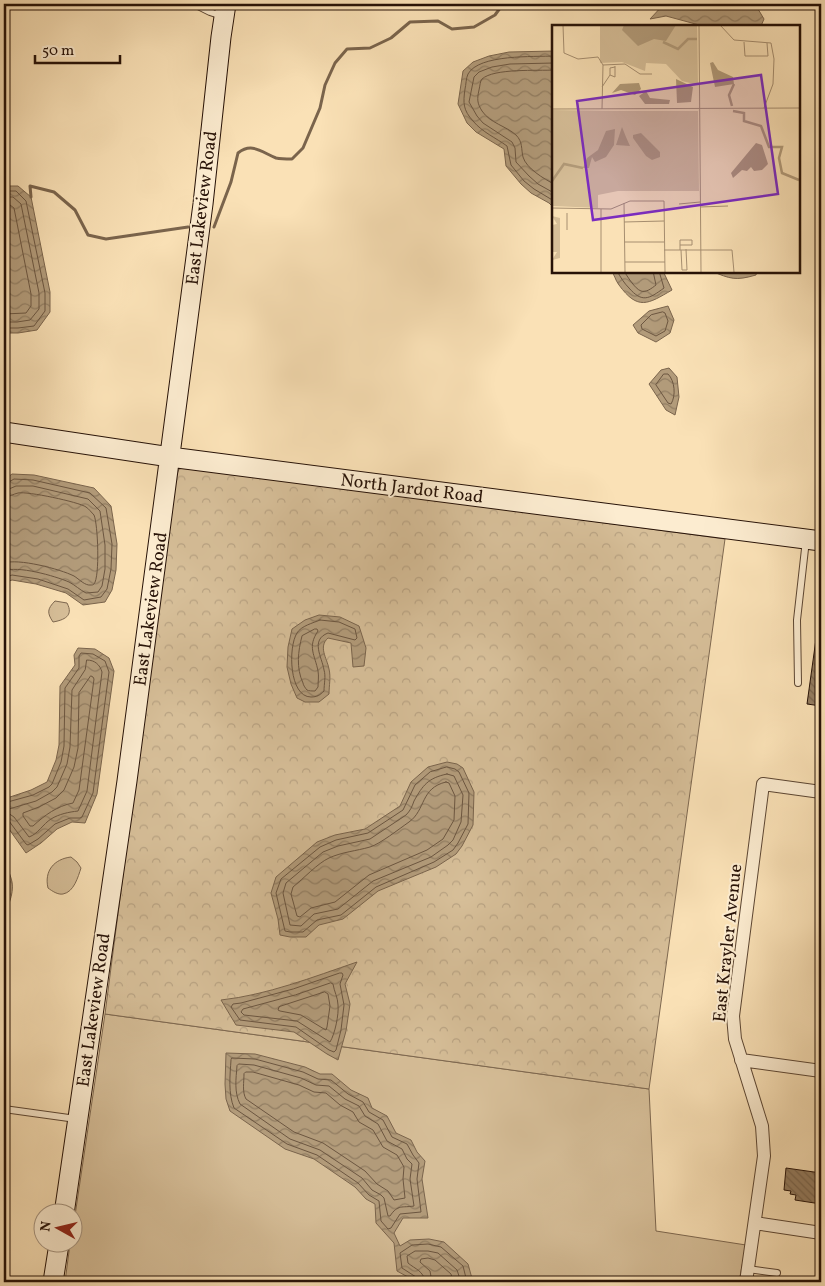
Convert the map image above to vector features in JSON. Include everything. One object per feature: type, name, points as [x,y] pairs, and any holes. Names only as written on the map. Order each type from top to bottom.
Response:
[{"type":"street","name":"East Lakeview Road","points":[[65,1204],[127,781],[203,204],[225,10]]},
{"type":"street","name":"North Jardot Road","points":[[4,432],[170,456],[814,540]]},
{"type":"street","name":"East Krayler Avenue","points":[[746,1282],[764,1156],[762,1126],[735,1039],[733,1016],[763,784],[821,792]]},
{"type":"street","points":[[741,1060],[821,1071]]},
{"type":"street","points":[[755,1224],[821,1233]]},
{"type":"street","points":[[54,1282],[58,1254]]},
{"type":"lane","points":[[194,4],[210,12],[225,10]]},
{"type":"lane","points":[[798,683],[797,620],[814,540]]},
{"type":"lane","points":[[4,1109],[77,1120]]},
{"type":"lane","points":[[748,1269],[777,1273]]},
{"type":"green space","points":[[190,467],[725,539],[649,1089],[105,1014],[174,482],[179,469]]},
{"type":"green space","points":[[55,601],[67,603],[69,614],[64,619],[53,622],[49,611],[50,606]]},
{"type":"green space","points":[[71,857],[81,868],[75,884],[67,893],[57,893],[48,888],[49,871],[55,863]]},
{"type":"green space","points":[[105,1014],[649,1089],[656,1231],[746,1245],[739,1282],[65,1282],[69,1254],[82,1254],[82,1204],[77,1204]]},
{"type":"water","points":[[664,4],[755,4],[764,19],[761,25],[699,25],[666,16],[650,19]]},
{"type":"water","points":[[552,51],[552,206],[531,193],[521,184],[506,166],[504,149],[476,132],[467,123],[458,104],[463,71],[473,62],[509,52]]},
{"type":"water","points":[[4,186],[18,186],[31,197],[50,292],[50,312],[37,330],[4,333]]},
{"type":"water","points":[[612,272],[663,272],[672,290],[656,299],[638,302],[626,293]]},
{"type":"water","points":[[714,272],[757,272],[756,275],[743,278],[728,277]]},
{"type":"water","points":[[668,306],[674,320],[670,333],[656,342],[638,333],[633,325],[649,311]]},
{"type":"water","points":[[669,368],[677,377],[679,397],[675,415],[666,410],[649,384],[661,370]]},
{"type":"water","points":[[12,474],[34,475],[94,488],[111,506],[117,544],[116,570],[112,590],[105,602],[83,605],[66,593],[36,584],[12,580],[4,583],[4,480]]},
{"type":"water","points":[[319,615],[340,617],[359,626],[366,648],[364,666],[353,667],[351,643],[328,638],[323,649],[330,672],[329,694],[319,702],[305,702],[297,698],[291,684],[287,667],[288,647],[292,629],[305,620]]},
{"type":"water","points":[[78,648],[95,649],[109,658],[114,671],[97,794],[85,823],[72,822],[57,829],[26,853],[4,822],[4,799],[31,790],[47,782],[56,760],[59,745],[60,686],[75,665],[74,655]]},
{"type":"water","points":[[447,762],[457,764],[463,768],[474,792],[473,825],[456,854],[436,867],[378,891],[343,919],[319,925],[306,937],[280,935],[271,893],[276,877],[317,842],[335,835],[365,829],[400,806],[411,782],[428,767]]},
{"type":"water","points":[[4,863],[12,882],[12,892],[4,913]]},
{"type":"water","points":[[357,962],[345,984],[350,1004],[346,1031],[338,1060],[294,1032],[236,1025],[221,1000],[273,990]]},
{"type":"water","points":[[226,1053],[255,1054],[305,1067],[320,1074],[332,1074],[351,1090],[368,1098],[372,1108],[387,1116],[396,1133],[411,1140],[417,1152],[425,1161],[422,1179],[428,1218],[403,1218],[394,1233],[400,1246],[410,1240],[429,1239],[444,1242],[468,1264],[473,1282],[417,1282],[397,1271],[394,1243],[376,1223],[375,1204],[366,1199],[355,1187],[314,1159],[285,1149],[230,1111],[226,1099]]},
{"type":"building","points":[[816,639],[821,639],[821,706],[807,704]]},
{"type":"building","points":[[786,1168],[821,1173],[821,1204],[795,1200],[796,1195],[790,1194],[791,1191],[784,1190]]},
{"type":"waterway","points":[[214,227],[231,182],[238,153],[252,148],[276,158],[292,159],[303,148],[320,108],[325,85],[335,63],[347,49],[370,48],[391,38],[410,22],[438,21],[452,29],[474,27],[495,15],[503,4]]},
{"type":"waterway","points":[[31,197],[30,186],[54,192],[75,210],[88,235],[106,239],[188,227]]}]
